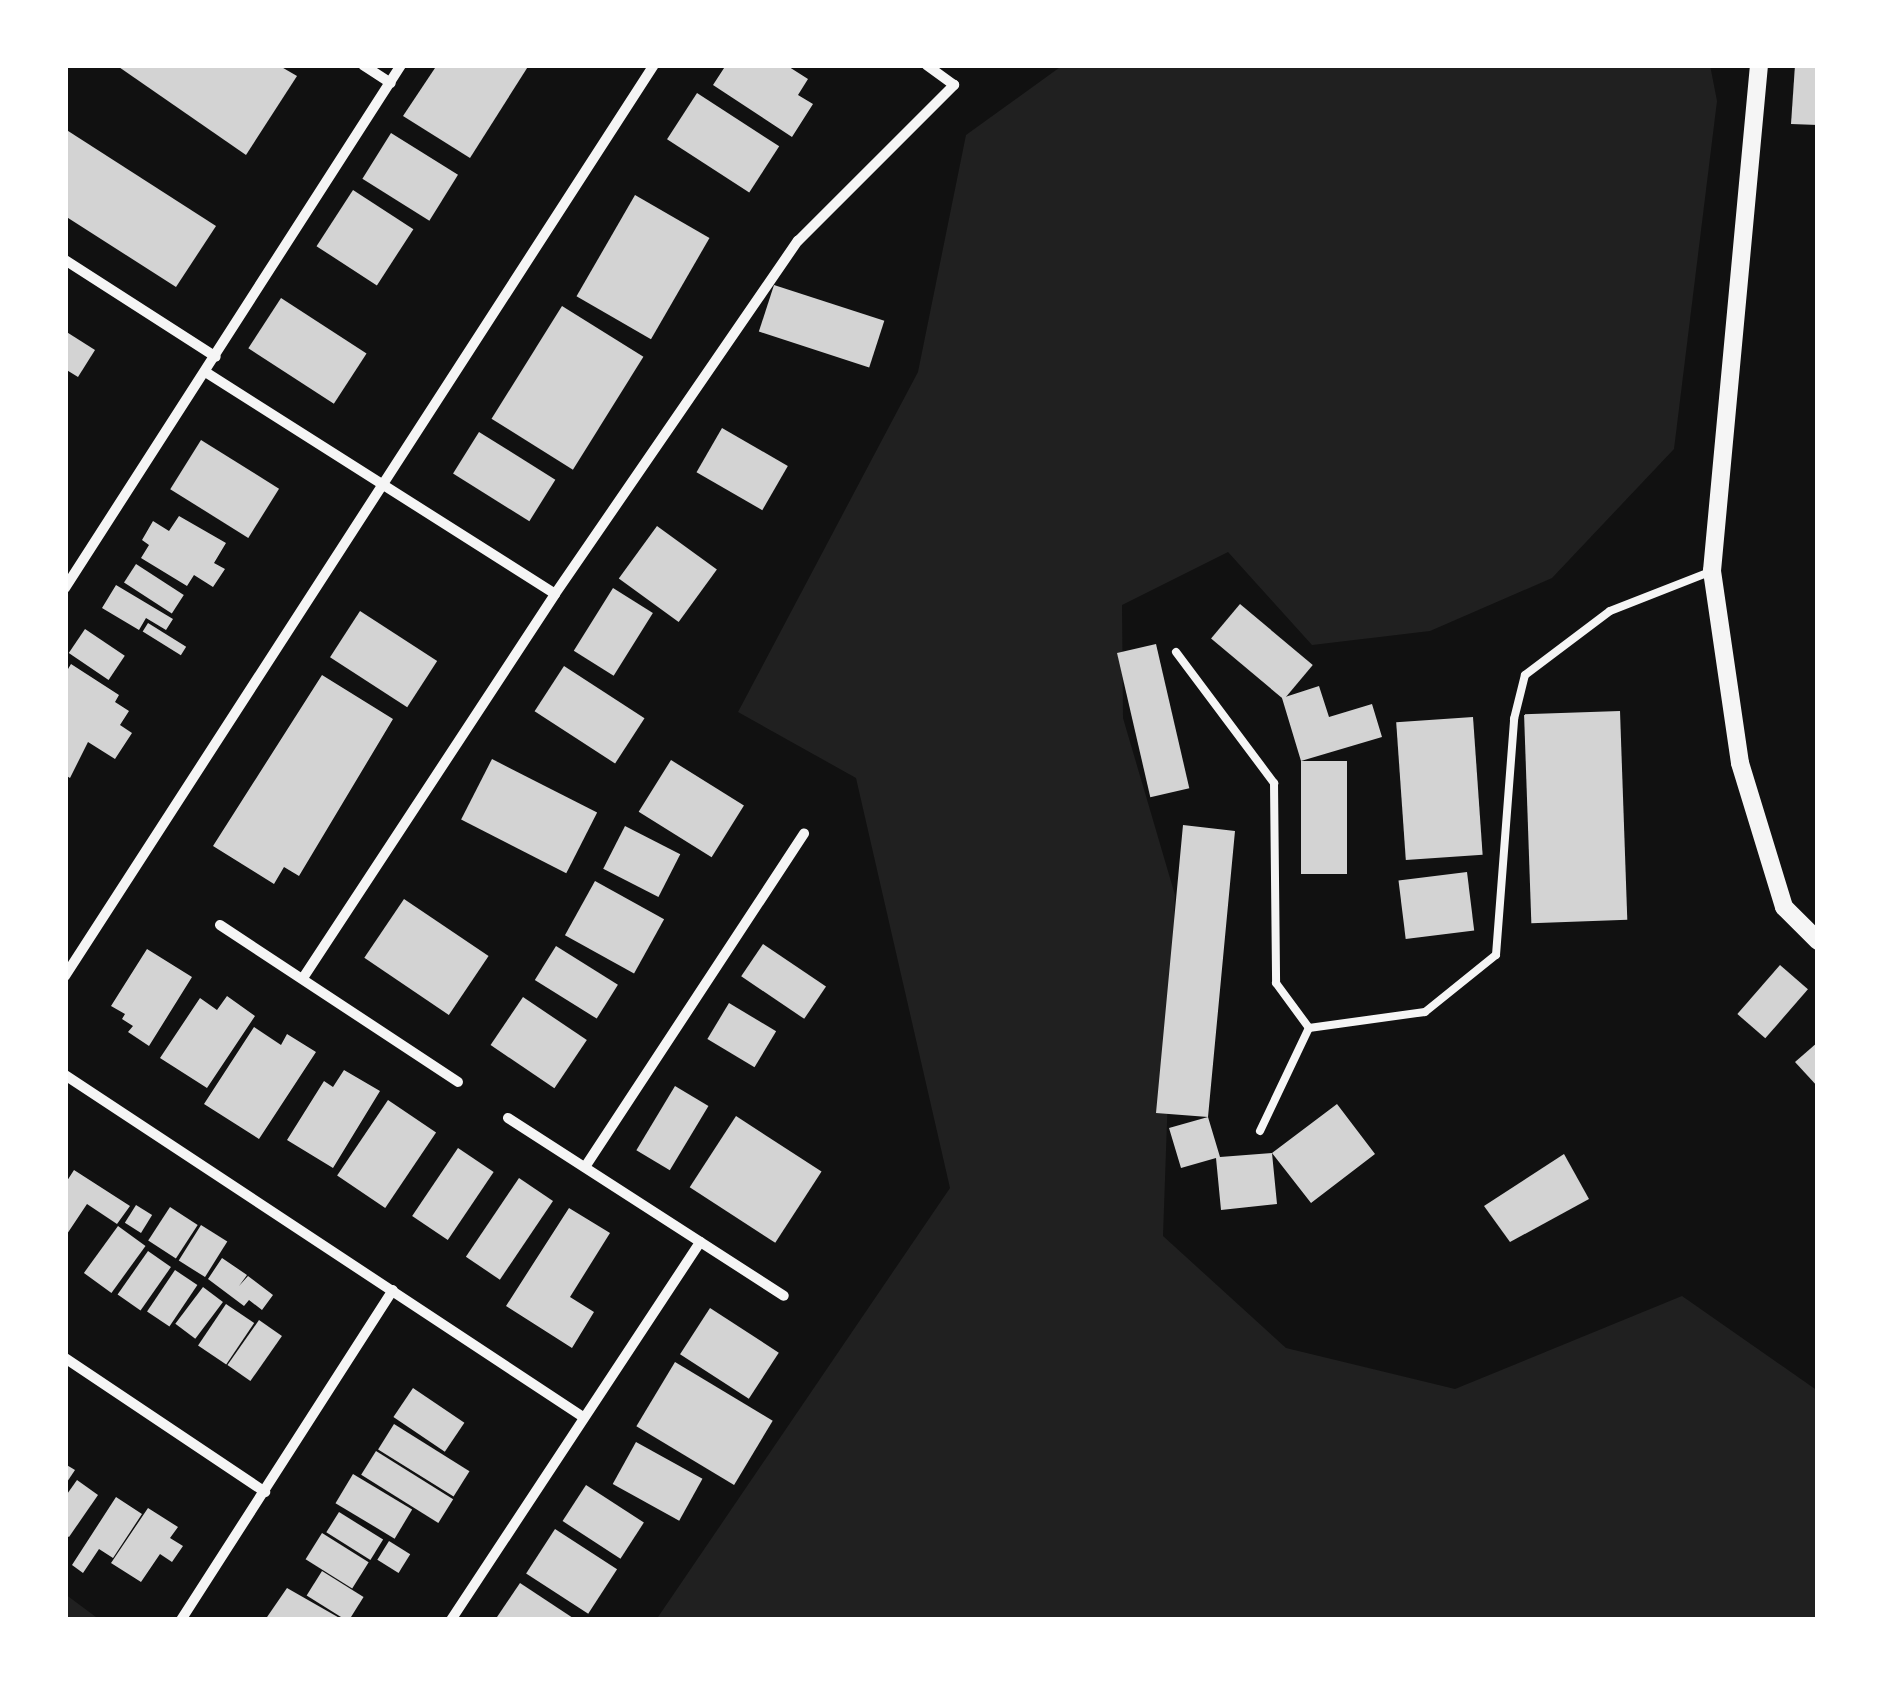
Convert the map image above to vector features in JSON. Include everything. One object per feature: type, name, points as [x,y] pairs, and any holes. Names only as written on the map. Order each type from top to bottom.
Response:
[{"type":"street","points":[[363,65],[390,83]]},
{"type":"street","points":[[65,588],[207,373],[401,65]]},
{"type":"street","points":[[65,976],[385,487],[654,65]]},
{"type":"street","points":[[303,978],[555,594],[798,241],[954,85],[926,65]]},
{"type":"street","points":[[1758,65],[1712,571],[1740,763],[1784,906],[1818,941]]},
{"type":"street","points":[[65,260],[216,357]]},
{"type":"street","points":[[207,373],[555,594]]},
{"type":"street","points":[[585,1167],[804,834]]},
{"type":"street","points":[[220,925],[458,1082]]},
{"type":"street","points":[[65,1075],[583,1417]]},
{"type":"street","points":[[508,1118],[784,1296]]},
{"type":"street","points":[[451,1620],[700,1242]]},
{"type":"street","points":[[181,1620],[393,1290]]},
{"type":"street","points":[[65,1358],[264,1492]]},
{"type":"lane","points":[[1309,1028],[1426,1012],[1496,956],[1514,719],[1526,675],[1610,611],[1712,571]]},
{"type":"lane","points":[[1176,652],[1274,784],[1276,983],[1309,1028]]},
{"type":"lane","points":[[1260,1131],[1309,1028]]},
{"type":"shaded area","points":[[1063,65],[1710,65],[1717,101],[1674,449],[1552,578],[1430,631],[1312,645],[1228,552],[1122,605],[1123,718],[1175,895],[1163,1236],[1286,1348],[1455,1389],[1682,1296],[1818,1391],[1818,1620],[656,1620],[950,1188],[856,778],[738,712],[918,372],[966,135]]},
{"type":"shaded area","points":[[65,1594],[100,1620],[65,1620]]},
{"type":"building","points":[[116,65],[278,65],[297,76],[246,155]]},
{"type":"building","points":[[437,65],[529,65],[470,158],[403,116]]},
{"type":"building","points":[[726,65],[786,65],[808,79],[798,95],[813,104],[792,137],[713,85]]},
{"type":"building","points":[[1795,65],[1818,65],[1818,125],[1791,124]]},
{"type":"building","points":[[697,93],[779,146],[749,193],[667,139]]},
{"type":"building","points":[[65,129],[216,226],[176,287],[65,216]]},
{"type":"building","points":[[391,133],[458,175],[429,221],[362,179]]},
{"type":"building","points":[[353,190],[413,229],[377,285],[317,246]]},
{"type":"building","points":[[635,195],[709,238],[651,339],[576,296]]},
{"type":"building","points":[[774,285],[884,321],[869,367],[759,332]]},
{"type":"building","points":[[281,298],[367,354],[334,404],[248,348]]},
{"type":"building","points":[[562,306],[643,357],[573,470],[492,419]]},
{"type":"building","points":[[65,331],[95,350],[78,377],[65,369]]},
{"type":"building","points":[[722,428],[788,466],[762,510],[696,472]]},
{"type":"building","points":[[479,432],[555,480],[529,521],[453,474]]},
{"type":"building","points":[[201,440],[279,489],[248,538],[170,489]]},
{"type":"building","points":[[179,516],[226,543],[214,563],[225,569],[213,587],[194,575],[187,586],[141,558],[149,545],[142,540],[153,521],[169,531]]},
{"type":"building","points":[[657,526],[717,569],[679,622],[619,579]]},
{"type":"building","points":[[136,564],[184,595],[172,613],[124,582]]},
{"type":"building","points":[[116,585],[173,619],[166,630],[146,618],[139,630],[102,608]]},
{"type":"building","points":[[613,588],[653,613],[614,676],[574,651]]},
{"type":"building","points":[[1240,604],[1313,665],[1284,700],[1211,638]]},
{"type":"building","points":[[360,611],[437,661],[407,707],[330,657]]},
{"type":"building","points":[[148,623],[186,647],[181,655],[143,631]]},
{"type":"building","points":[[85,629],[125,656],[109,680],[69,653]]},
{"type":"building","points":[[1156,644],[1189,788],[1150,797],[1117,653]]},
{"type":"building","points":[[71,664],[119,695],[115,702],[129,711],[120,725],[132,733],[115,759],[88,742],[70,778],[65,775],[65,674]]},
{"type":"building","points":[[564,666],[645,718],[615,764],[535,711]]},
{"type":"building","points":[[322,675],[393,719],[299,876],[284,867],[274,884],[213,846]]},
{"type":"building","points":[[1319,686],[1329,717],[1372,704],[1382,737],[1301,761],[1282,698]]},
{"type":"building","points":[[1620,711],[1627,920],[1531,923],[1524,714]]},
{"type":"building","points":[[1473,717],[1483,855],[1406,860],[1396,722]]},
{"type":"building","points":[[492,759],[597,813],[566,873],[461,820]]},
{"type":"building","points":[[671,760],[744,806],[712,857],[639,812]]},
{"type":"building","points":[[1301,761],[1347,761],[1347,874],[1301,874]]},
{"type":"building","points":[[1183,825],[1235,831],[1208,1117],[1156,1113]]},
{"type":"building","points":[[625,826],[680,854],[658,897],[603,869]]},
{"type":"building","points":[[1467,872],[1474,931],[1406,939],[1399,880]]},
{"type":"building","points":[[595,881],[664,919],[634,974],[565,935]]},
{"type":"building","points":[[404,899],[489,956],[449,1015],[364,958]]},
{"type":"building","points":[[763,944],[826,986],[804,1019],[741,976]]},
{"type":"building","points":[[556,946],[618,985],[597,1019],[535,980]]},
{"type":"building","points":[[147,949],[192,977],[149,1046],[128,1032],[133,1026],[122,1019],[125,1014],[111,1006]]},
{"type":"building","points":[[1780,965],[1808,989],[1765,1038],[1737,1014]]},
{"type":"building","points":[[227,996],[255,1016],[207,1088],[160,1058],[200,998],[217,1010]]},
{"type":"building","points":[[523,997],[587,1040],[554,1088],[491,1045]]},
{"type":"building","points":[[729,1003],[776,1031],[755,1067],[707,1039]]},
{"type":"building","points":[[254,1027],[281,1045],[287,1034],[316,1052],[259,1139],[204,1104]]},
{"type":"building","points":[[1818,1042],[1818,1087],[1795,1062]]},
{"type":"building","points":[[344,1070],[380,1091],[333,1168],[287,1140],[324,1081],[333,1087]]},
{"type":"building","points":[[675,1086],[708,1106],[670,1170],[636,1150]]},
{"type":"building","points":[[388,1100],[436,1132],[385,1208],[337,1175]]},
{"type":"building","points":[[1337,1104],[1375,1154],[1311,1203],[1272,1153]]},
{"type":"building","points":[[736,1116],[822,1172],[775,1243],[690,1187]]},
{"type":"building","points":[[1208,1117],[1220,1157],[1272,1153],[1277,1204],[1221,1210],[1216,1158],[1181,1168],[1169,1128]]},
{"type":"building","points":[[458,1148],[494,1172],[448,1240],[412,1216]]},
{"type":"building","points":[[1564,1154],[1589,1199],[1510,1242],[1484,1206]]},
{"type":"building","points":[[74,1170],[130,1206],[117,1224],[87,1204],[65,1237],[65,1184]]},
{"type":"building","points":[[519,1178],[553,1201],[500,1280],[466,1257]]},
{"type":"building","points":[[136,1205],[152,1215],[141,1233],[125,1223]]},
{"type":"building","points":[[170,1207],[198,1225],[176,1259],[148,1241]]},
{"type":"building","points":[[569,1208],[610,1233],[570,1297],[594,1312],[572,1348],[506,1306]]},
{"type":"building","points":[[201,1225],[227,1241],[205,1277],[179,1261]]},
{"type":"building","points":[[118,1226],[146,1246],[111,1293],[84,1273]]},
{"type":"building","points":[[148,1251],[171,1267],[141,1310],[118,1294]]},
{"type":"building","points":[[222,1258],[247,1275],[239,1286],[248,1276],[273,1295],[262,1310],[249,1300],[244,1306],[208,1279]]},
{"type":"building","points":[[175,1270],[197,1285],[169,1327],[147,1311]]},
{"type":"building","points":[[203,1287],[223,1302],[195,1339],[175,1324]]},
{"type":"building","points":[[226,1304],[254,1323],[226,1364],[198,1345]]},
{"type":"building","points":[[710,1308],[779,1353],[749,1399],[680,1354]]},
{"type":"building","points":[[259,1320],[282,1336],[250,1381],[227,1365]]},
{"type":"building","points":[[675,1362],[773,1421],[734,1485],[636,1426]]},
{"type":"building","points":[[413,1388],[464,1423],[445,1452],[393,1417]]},
{"type":"building","points":[[394,1424],[469,1471],[454,1497],[378,1449]]},
{"type":"building","points":[[636,1442],[702,1479],[679,1521],[613,1484]]},
{"type":"building","points":[[376,1451],[453,1499],[438,1523],[361,1475]]},
{"type":"building","points":[[65,1464],[75,1470],[65,1485]]},
{"type":"building","points":[[353,1474],[412,1510],[395,1539],[335,1503]]},
{"type":"building","points":[[77,1480],[98,1495],[69,1537],[65,1535],[65,1497]]},
{"type":"building","points":[[586,1485],[644,1523],[620,1559],[563,1521]]},
{"type":"building","points":[[116,1497],[142,1514],[113,1558],[99,1549],[83,1573],[72,1565]]},
{"type":"building","points":[[148,1508],[178,1527],[170,1538],[183,1546],[172,1562],[160,1554],[141,1582],[111,1563]]},
{"type":"building","points":[[339,1512],[383,1540],[370,1560],[326,1532]]},
{"type":"building","points":[[555,1529],[617,1569],[588,1614],[526,1573]]},
{"type":"building","points":[[322,1533],[369,1562],[352,1588],[306,1559]]},
{"type":"building","points":[[389,1541],[410,1554],[399,1573],[377,1560]]},
{"type":"building","points":[[322,1571],[364,1597],[346,1620],[307,1596]]},
{"type":"building","points":[[520,1583],[576,1620],[495,1620]]},
{"type":"building","points":[[287,1588],[343,1620],[265,1620]]}]
